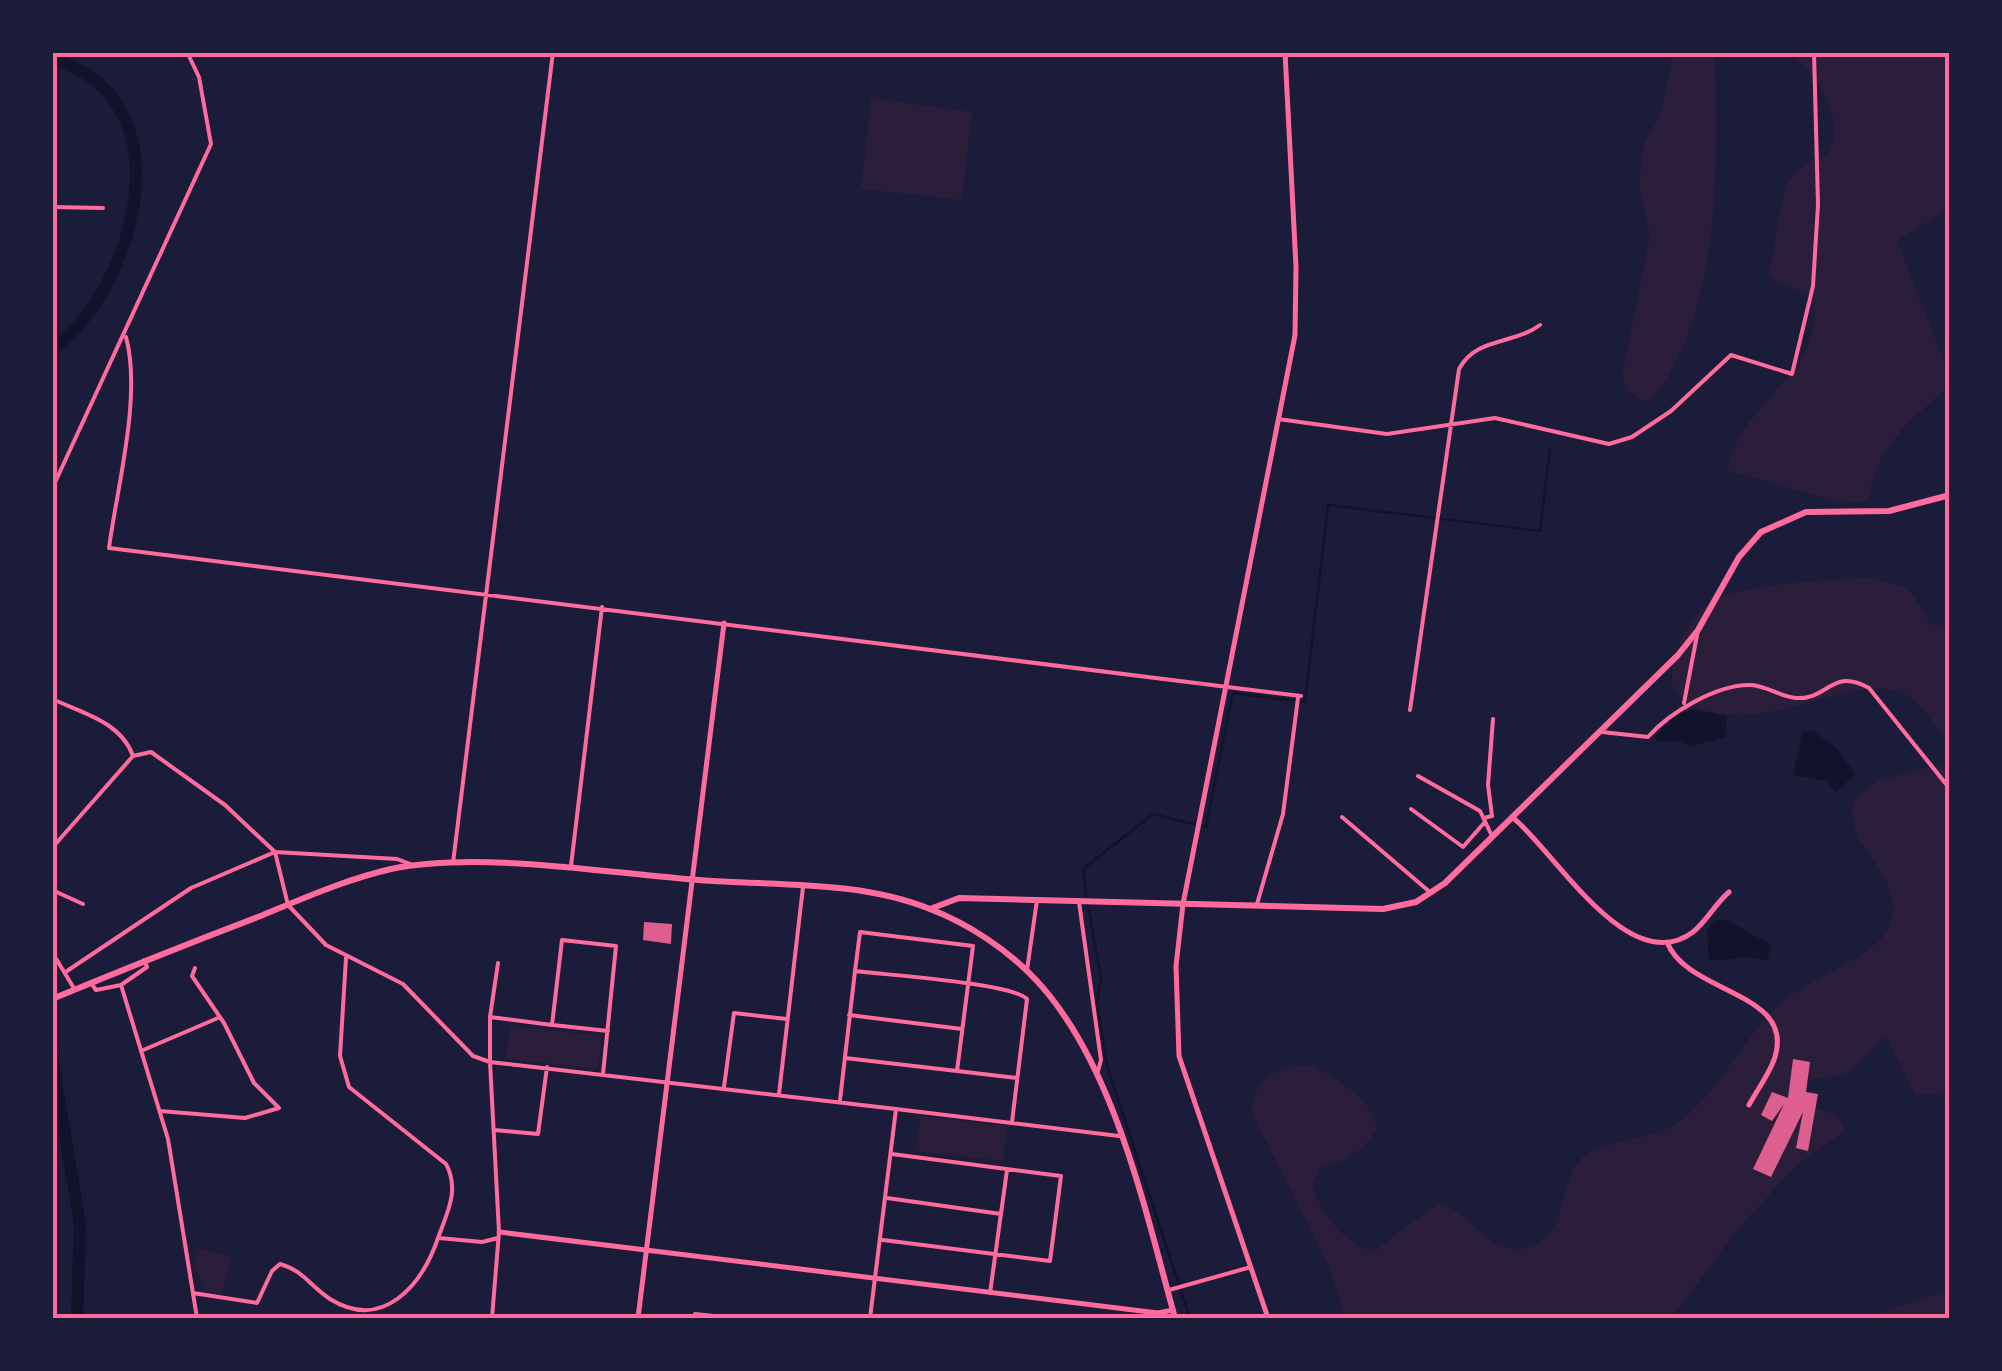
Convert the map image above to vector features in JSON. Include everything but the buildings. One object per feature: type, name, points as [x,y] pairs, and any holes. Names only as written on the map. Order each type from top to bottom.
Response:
[{"type":"main road","points":[[930,909],[959,898],[1383,909],[1416,902],[1431,893],[1602,732],[1698,630],[1747,545],[1776,522],[1806,512],[1889,511],[1950,495]]},
{"type":"main road","points":[[52,999],[372,874],[452,862],[871,893],[930,909],[986,938],[1027,970],[1064,1013],[1098,1071],[1174,1314]]},
{"type":"street","points":[[52,489],[126,338],[211,144],[202,90],[187,52]]},
{"type":"street","points":[[452,862],[552,52]]},
{"type":"street","points":[[1268,1318],[1179,1056],[1175,983],[1184,904],[1297,307],[1285,52]]},
{"type":"street","points":[[1278,419],[1386,434],[1496,418],[1609,444],[1648,428],[1710,378],[1731,355],[1792,374],[1814,286],[1818,204],[1814,52]]},
{"type":"street","points":[[52,207],[103,208]]},
{"type":"street","points":[[1410,710],[1460,369],[1466,356],[1480,347],[1530,333],[1540,326]]},
{"type":"street","points":[[126,338],[132,359],[130,392],[109,548],[1299,696],[1283,814],[1257,904]]},
{"type":"street","points":[[570,870],[602,607]]},
{"type":"street","points":[[638,1318],[724,623]]},
{"type":"street","points":[[1684,706],[1698,630]]},
{"type":"street","points":[[1602,732],[1648,737],[1666,716],[1684,706],[1746,685],[1798,698],[1838,680],[1858,682],[1869,688],[1950,789]]},
{"type":"street","points":[[52,700],[112,727],[128,743],[133,756]]},
{"type":"street","points":[[1411,810],[1463,847],[1492,816],[1488,785],[1493,719]]},
{"type":"street","points":[[52,848],[133,756],[152,752],[225,805],[276,852],[288,905],[326,945],[403,984],[473,1056],[490,1062],[1120,1136]]},
{"type":"street","points":[[1418,776],[1480,811],[1492,836]]},
{"type":"street","points":[[1342,817],[1431,893]]},
{"type":"street","points":[[1512,817],[1529,830],[1565,878],[1626,930],[1646,941],[1667,942],[1695,931],[1729,892]]},
{"type":"street","points":[[67,970],[191,888],[276,852],[396,859],[414,866]]},
{"type":"street","points":[[779,1094],[803,887]]},
{"type":"street","points":[[52,890],[83,904]]},
{"type":"street","points":[[1027,970],[1037,900]]},
{"type":"street","points":[[1084,902],[1101,1060],[1098,1071]]},
{"type":"street","points":[[840,1102],[860,932],[973,946],[957,1071]]},
{"type":"street","points":[[552,1024],[562,940],[616,946],[603,1074]]},
{"type":"street","points":[[1667,942],[1672,954],[1704,982],[1760,1005],[1773,1024],[1775,1058],[1749,1105]]},
{"type":"street","points":[[52,952],[67,970],[72,991]]},
{"type":"street","points":[[193,1293],[257,1303],[272,1271],[280,1264],[312,1280],[327,1298],[349,1308],[378,1310],[400,1301],[430,1264],[454,1195],[446,1164],[349,1087],[342,1071],[346,958]]},
{"type":"street","points":[[91,983],[96,990],[121,985],[147,967],[144,960]]},
{"type":"street","points":[[492,1318],[498,1235],[490,1017],[498,963]]},
{"type":"street","points":[[160,1111],[245,1118],[279,1108],[254,1083],[192,976],[195,968]]},
{"type":"street","points":[[855,971],[1020,992],[1027,999],[1012,1122]]},
{"type":"street","points":[[121,985],[160,1111],[197,1318],[206,1318]]},
{"type":"street","points":[[724,1087],[734,1012],[787,1020]]},
{"type":"street","points":[[849,1014],[962,1030]]},
{"type":"street","points":[[490,1017],[608,1031]]},
{"type":"street","points":[[141,1052],[218,1018]]},
{"type":"street","points":[[844,1058],[1018,1078]]},
{"type":"street","points":[[494,1130],[538,1134],[547,1068]]},
{"type":"street","points":[[870,1318],[896,1109]]},
{"type":"street","points":[[881,1240],[1050,1262],[1061,1176],[892,1154]]},
{"type":"street","points":[[990,1293],[1008,1170]]},
{"type":"street","points":[[887,1198],[1001,1214]]},
{"type":"street","points":[[438,1238],[482,1242],[498,1235],[646,1250],[1174,1314]]},
{"type":"street","points":[[1167,1290],[1251,1267]]},
{"type":"street","points":[[694,1318],[695,1314],[732,1318]]},
{"type":"shaded area","points":[[1674,53],[1715,53],[1715,187],[1704,276],[1693,319],[1677,360],[1654,398],[1644,401],[1628,391],[1622,376],[1650,237],[1639,184],[1644,144],[1660,115]]},
{"type":"shaded area","points":[[1787,53],[1949,53],[1949,208],[1897,241],[1949,373],[1949,386],[1886,450],[1868,502],[1835,501],[1726,470],[1749,423],[1803,356],[1814,318],[1811,296],[1768,277],[1787,187],[1808,163],[1826,156],[1834,128],[1832,113],[1818,84]]},
{"type":"shaded area","points":[[871,98],[972,112],[962,200],[861,189]]},
{"type":"shaded area","points":[[1873,578],[1909,589],[1931,624],[1949,629],[1949,742],[1909,697],[1879,688],[1759,714],[1728,715],[1699,708],[1673,689],[1673,665],[1681,640],[1712,601],[1743,590]]},
{"type":"shaded area","points":[[1694,710],[1727,716],[1725,737],[1690,747],[1680,741],[1657,741],[1655,737],[1675,715]]},
{"type":"shaded area","points":[[1803,731],[1814,731],[1838,750],[1855,774],[1836,793],[1827,781],[1793,775]]},
{"type":"shaded area","points":[[1949,762],[1949,1092],[1915,1095],[1888,1040],[1883,1038],[1846,1075],[1804,1080],[1799,1085],[1813,1107],[1838,1118],[1845,1131],[1798,1164],[1737,1230],[1672,1318],[1345,1318],[1330,1268],[1251,1111],[1264,1080],[1289,1067],[1313,1065],[1343,1084],[1369,1108],[1377,1129],[1372,1137],[1353,1154],[1320,1168],[1312,1184],[1327,1216],[1352,1242],[1374,1252],[1441,1203],[1494,1242],[1518,1249],[1533,1246],[1553,1229],[1570,1177],[1584,1156],[1660,1131],[1687,1115],[1781,1003],[1858,957],[1883,936],[1890,925],[1893,907],[1890,891],[1856,832],[1852,817],[1854,800],[1877,781]]},
{"type":"shaded area","points":[[1716,920],[1727,920],[1771,945],[1767,961],[1749,957],[1709,961],[1707,929]]},
{"type":"shaded area","points":[[510,1026],[602,1036],[598,1069],[506,1059]]},
{"type":"shaded area","points":[[920,1116],[1007,1126],[1003,1161],[916,1151]]},
{"type":"shaded area","points":[[197,1248],[232,1257],[222,1294],[206,1291],[194,1267]]},
{"type":"shaded area","points":[[1949,1290],[1949,1318],[1863,1318]]},
{"type":"waterway","points":[[52,59],[94,80],[121,112],[134,151],[135,195],[125,240],[107,283],[82,321],[52,350]]},
{"type":"waterway","points":[[1086,897],[1083,869],[1153,814],[1206,827],[1233,693],[1305,702],[1328,505],[1540,531],[1550,448]]},
{"type":"waterway","points":[[1088,905],[1101,978],[1097,1004],[1107,1066],[1190,1318]]},
{"type":"waterway","points":[[52,1056],[80,1224],[77,1318]]}]
